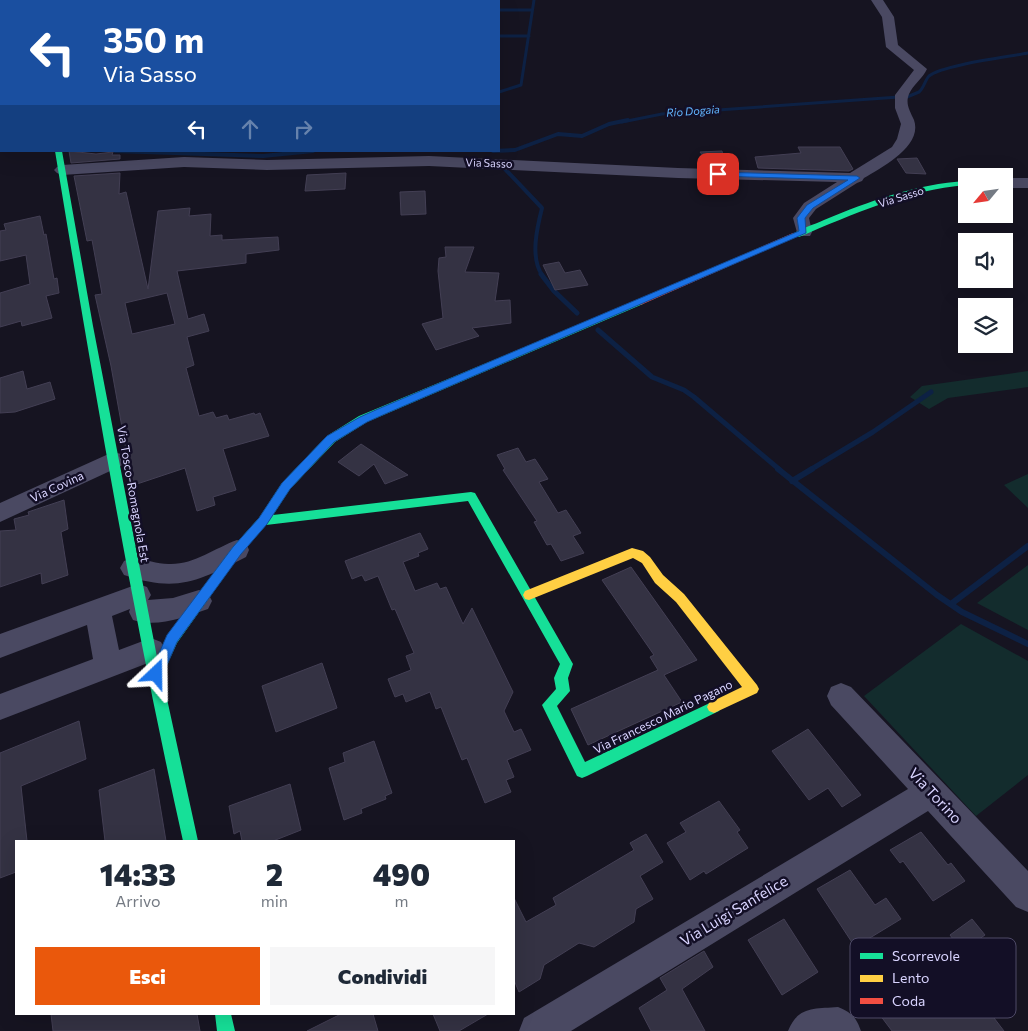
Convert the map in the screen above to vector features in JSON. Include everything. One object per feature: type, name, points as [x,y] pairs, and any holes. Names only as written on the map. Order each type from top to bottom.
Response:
[{"type":"street","points":[[804,232],[801,218],[810,206],[857,178],[897,150],[905,140],[908,120],[900,107],[902,94],[917,79],[921,69],[892,47],[888,16],[877,0]]},
{"type":"street","name":"Via Tosco-Romagnola Est","points":[[58,152],[133,568],[190,840]]},
{"type":"street","name":"Via Sasso","points":[[62,170],[184,162],[268,165],[429,161],[678,173],[857,178]]},
{"type":"street","name":"Via Sasso","points":[[154,662],[237,550],[263,521],[286,486],[331,439],[363,419],[804,232],[881,202],[945,183],[958,183]]},
{"type":"street","points":[[1013,183],[1028,183]]},
{"type":"street","name":"Via Covina","points":[[0,513],[113,460]]},
{"type":"street","name":"Via Francesco Mario Pagano","points":[[263,521],[471,496],[567,664],[561,678],[563,691],[549,705],[582,771],[752,688],[680,598],[659,579],[646,560],[639,554],[632,553],[528,595]]},
{"type":"street","points":[[133,568],[170,575],[180,574],[197,570],[237,550]]},
{"type":"street","points":[[140,604],[180,574]]},
{"type":"street","points":[[0,646],[98,611],[140,604],[173,610],[199,601]]},
{"type":"street","points":[[98,611],[108,666]]},
{"type":"street","points":[[0,707],[108,666],[154,662]]},
{"type":"street","name":"Via Torino","points":[[842,696],[1028,895]]},
{"type":"street","name":"Via Luigi Sanfelice","points":[[537,1031],[931,792]]},
{"type":"street","points":[[223,1015],[226,1031]]},
{"type":"street","points":[[806,1031],[812,1027],[838,1025],[843,1031]]},
{"type":"green space","points":[[1028,371],[1028,387],[948,398],[929,409],[910,397],[922,386]]},
{"type":"green space","points":[[1028,474],[1028,508],[1004,485]]},
{"type":"green space","points":[[1028,565],[1028,630],[977,603]]},
{"type":"green space","points":[[961,624],[1028,661],[1028,775],[976,816],[864,696]]},
{"type":"building","points":[[798,147],[840,147],[853,169],[849,171],[758,168],[755,157],[801,153]]},
{"type":"building","points":[[722,151],[726,168],[711,167],[700,152]]},
{"type":"building","points":[[69,152],[96,154],[113,152],[112,155],[120,155],[120,159],[71,163]]},
{"type":"building","points":[[917,158],[926,174],[906,173],[897,159]]},
{"type":"building","points":[[120,173],[119,194],[126,192],[148,289],[158,211],[190,208],[189,216],[211,214],[210,236],[222,235],[222,240],[278,237],[279,250],[246,254],[246,263],[177,271],[188,319],[204,314],[209,331],[187,337],[194,365],[186,368],[199,416],[213,412],[216,418],[227,415],[229,420],[260,413],[269,436],[223,449],[236,490],[213,497],[215,505],[197,511],[185,468],[134,485],[95,295],[102,294],[92,240],[87,241],[74,176]],"holes":[[[167,293],[175,324],[132,334],[125,303]]]},
{"type":"building","points":[[346,173],[345,189],[305,191],[307,175]]},
{"type":"building","points":[[425,191],[426,214],[401,215],[400,192]]},
{"type":"building","points":[[40,216],[44,235],[46,234],[54,279],[57,278],[59,293],[46,296],[52,318],[22,326],[21,321],[0,327],[0,293],[30,284],[26,255],[0,261],[0,231],[6,230],[4,224]]},
{"type":"building","points":[[445,247],[474,247],[465,272],[499,273],[495,301],[510,300],[511,323],[472,328],[479,336],[436,350],[422,324],[443,318],[438,271],[439,258],[446,257]]},
{"type":"building","points":[[559,262],[565,273],[580,270],[588,285],[555,290],[543,265]]},
{"type":"building","points":[[23,371],[27,389],[50,382],[55,399],[15,412],[0,413],[0,378]]},
{"type":"building","points":[[361,444],[408,475],[385,484],[374,464],[359,476],[338,462]]},
{"type":"building","points":[[518,448],[526,462],[535,459],[548,479],[539,482],[558,513],[566,510],[581,533],[573,536],[584,553],[561,561],[551,544],[547,545],[534,522],[537,521],[503,470],[505,469],[497,455]]},
{"type":"building","points":[[64,500],[68,529],[61,532],[68,575],[42,584],[41,573],[0,587],[0,531],[16,530],[14,519],[29,515],[28,512]]},
{"type":"building","points":[[420,533],[428,549],[418,553],[419,556],[403,562],[415,591],[437,583],[440,589],[446,587],[463,624],[472,608],[513,692],[504,711],[514,732],[521,729],[531,750],[507,760],[514,777],[506,780],[511,792],[485,803],[467,758],[462,760],[441,707],[436,709],[430,692],[406,702],[403,694],[395,697],[388,679],[411,670],[406,656],[414,653],[395,609],[392,610],[378,576],[365,581],[362,575],[352,579],[345,561]]},
{"type":"building","points":[[631,567],[697,660],[664,675],[682,702],[588,745],[571,709],[658,670],[650,657],[654,655],[602,580]]},
{"type":"building","points":[[322,663],[337,708],[276,732],[262,686]]},
{"type":"building","points":[[79,721],[86,759],[21,786],[27,840],[15,840],[15,872],[0,878],[0,753]]},
{"type":"building","points":[[808,729],[861,795],[842,807],[828,788],[809,800],[772,751]]},
{"type":"building","points":[[374,741],[392,793],[385,796],[386,799],[361,809],[362,813],[344,820],[329,768],[345,762],[343,753]]},
{"type":"building","points":[[154,769],[166,840],[105,840],[99,790]]},
{"type":"building","points":[[290,784],[301,830],[276,840],[242,840],[240,831],[234,834],[229,806]]},
{"type":"building","points":[[719,801],[740,830],[737,832],[748,848],[706,874],[704,871],[690,880],[667,843],[686,832],[680,823]]},
{"type":"building","points":[[921,832],[948,865],[951,863],[965,881],[933,901],[903,861],[900,863],[890,850]]},
{"type":"building","points":[[646,834],[663,862],[640,876],[653,899],[636,909],[634,922],[594,947],[579,943],[544,965],[540,979],[519,992],[515,982],[515,900],[526,922],[556,905],[553,898],[634,850],[630,843]]},
{"type":"building","points":[[850,870],[875,905],[886,898],[901,919],[870,938],[850,939],[817,889]]},
{"type":"building","points":[[784,919],[818,972],[782,995],[748,940]]},
{"type":"building","points":[[972,919],[985,935],[981,938],[952,938],[950,935]]},
{"type":"building","points":[[704,951],[713,967],[682,989],[705,1031],[651,1031],[639,1008],[667,990],[660,978]]},
{"type":"building","points":[[51,1015],[197,1015],[200,1031],[53,1031]]},
{"type":"building","points":[[339,1015],[373,1015],[378,1031],[307,1031]]},
{"type":"building","points":[[433,1015],[486,1015],[459,1031],[440,1031]]},
{"type":"building","points":[[882,1018],[994,1018],[1004,1031],[892,1031]]},
{"type":"waterway","points":[[528,36],[534,0]]},
{"type":"waterway","points":[[500,10],[532,10]]},
{"type":"waterway","points":[[500,36],[528,36]]},
{"type":"waterway","points":[[500,92],[521,85],[528,36]]},
{"type":"waterway","name":"Rio Dogaia","points":[[907,97],[919,92],[929,76],[936,72],[961,65],[1028,53]]},
{"type":"waterway","name":"Rio Dogaia","points":[[622,122],[662,114],[899,97]]},
{"type":"waterway","name":"Rio Dogaia","points":[[500,151],[515,150],[558,134],[582,136],[609,124],[628,120]]},
{"type":"waterway","name":"Rio Dogaia","points":[[145,152],[263,156],[303,152]]},
{"type":"waterway","points":[[505,169],[542,208],[535,251],[538,268],[542,275]]},
{"type":"waterway","points":[[541,274],[554,291],[577,313]]},
{"type":"waterway","points":[[598,330],[652,377],[684,390],[694,397],[780,470]]},
{"type":"waterway","points":[[810,470],[873,432],[931,392]]},
{"type":"waterway","points":[[778,469],[793,481]]},
{"type":"waterway","points":[[793,481],[812,469]]},
{"type":"waterway","points":[[793,481],[937,595],[962,612],[1028,644]]},
{"type":"waterway","points":[[951,604],[1028,546]]},
{"type":"traffic: fast","points":[[58,152],[88,326],[138,595],[190,840]]},
{"type":"traffic: fast","points":[[796,235],[857,210],[903,194],[925,188],[958,183]]},
{"type":"traffic: fast","points":[[156,674],[172,639],[237,550],[263,521],[286,486],[331,439],[363,419],[640,302]]},
{"type":"traffic: fast","points":[[263,521],[471,496],[567,664],[561,678],[563,691],[549,705],[582,771],[714,707]]},
{"type":"traffic: fast","points":[[223,1015],[226,1031]]},
{"type":"traffic: slow","points":[[529,595],[632,553],[639,554],[646,560],[659,579],[680,598],[752,689],[714,707]]},
{"type":"traffic: jam","points":[[640,302],[796,235]]},
{"type":"route","points":[[156,674],[172,639],[199,601],[237,550],[263,521],[286,486],[331,439],[363,419],[694,277],[804,232],[801,218],[810,206],[857,178],[718,174]]}]
